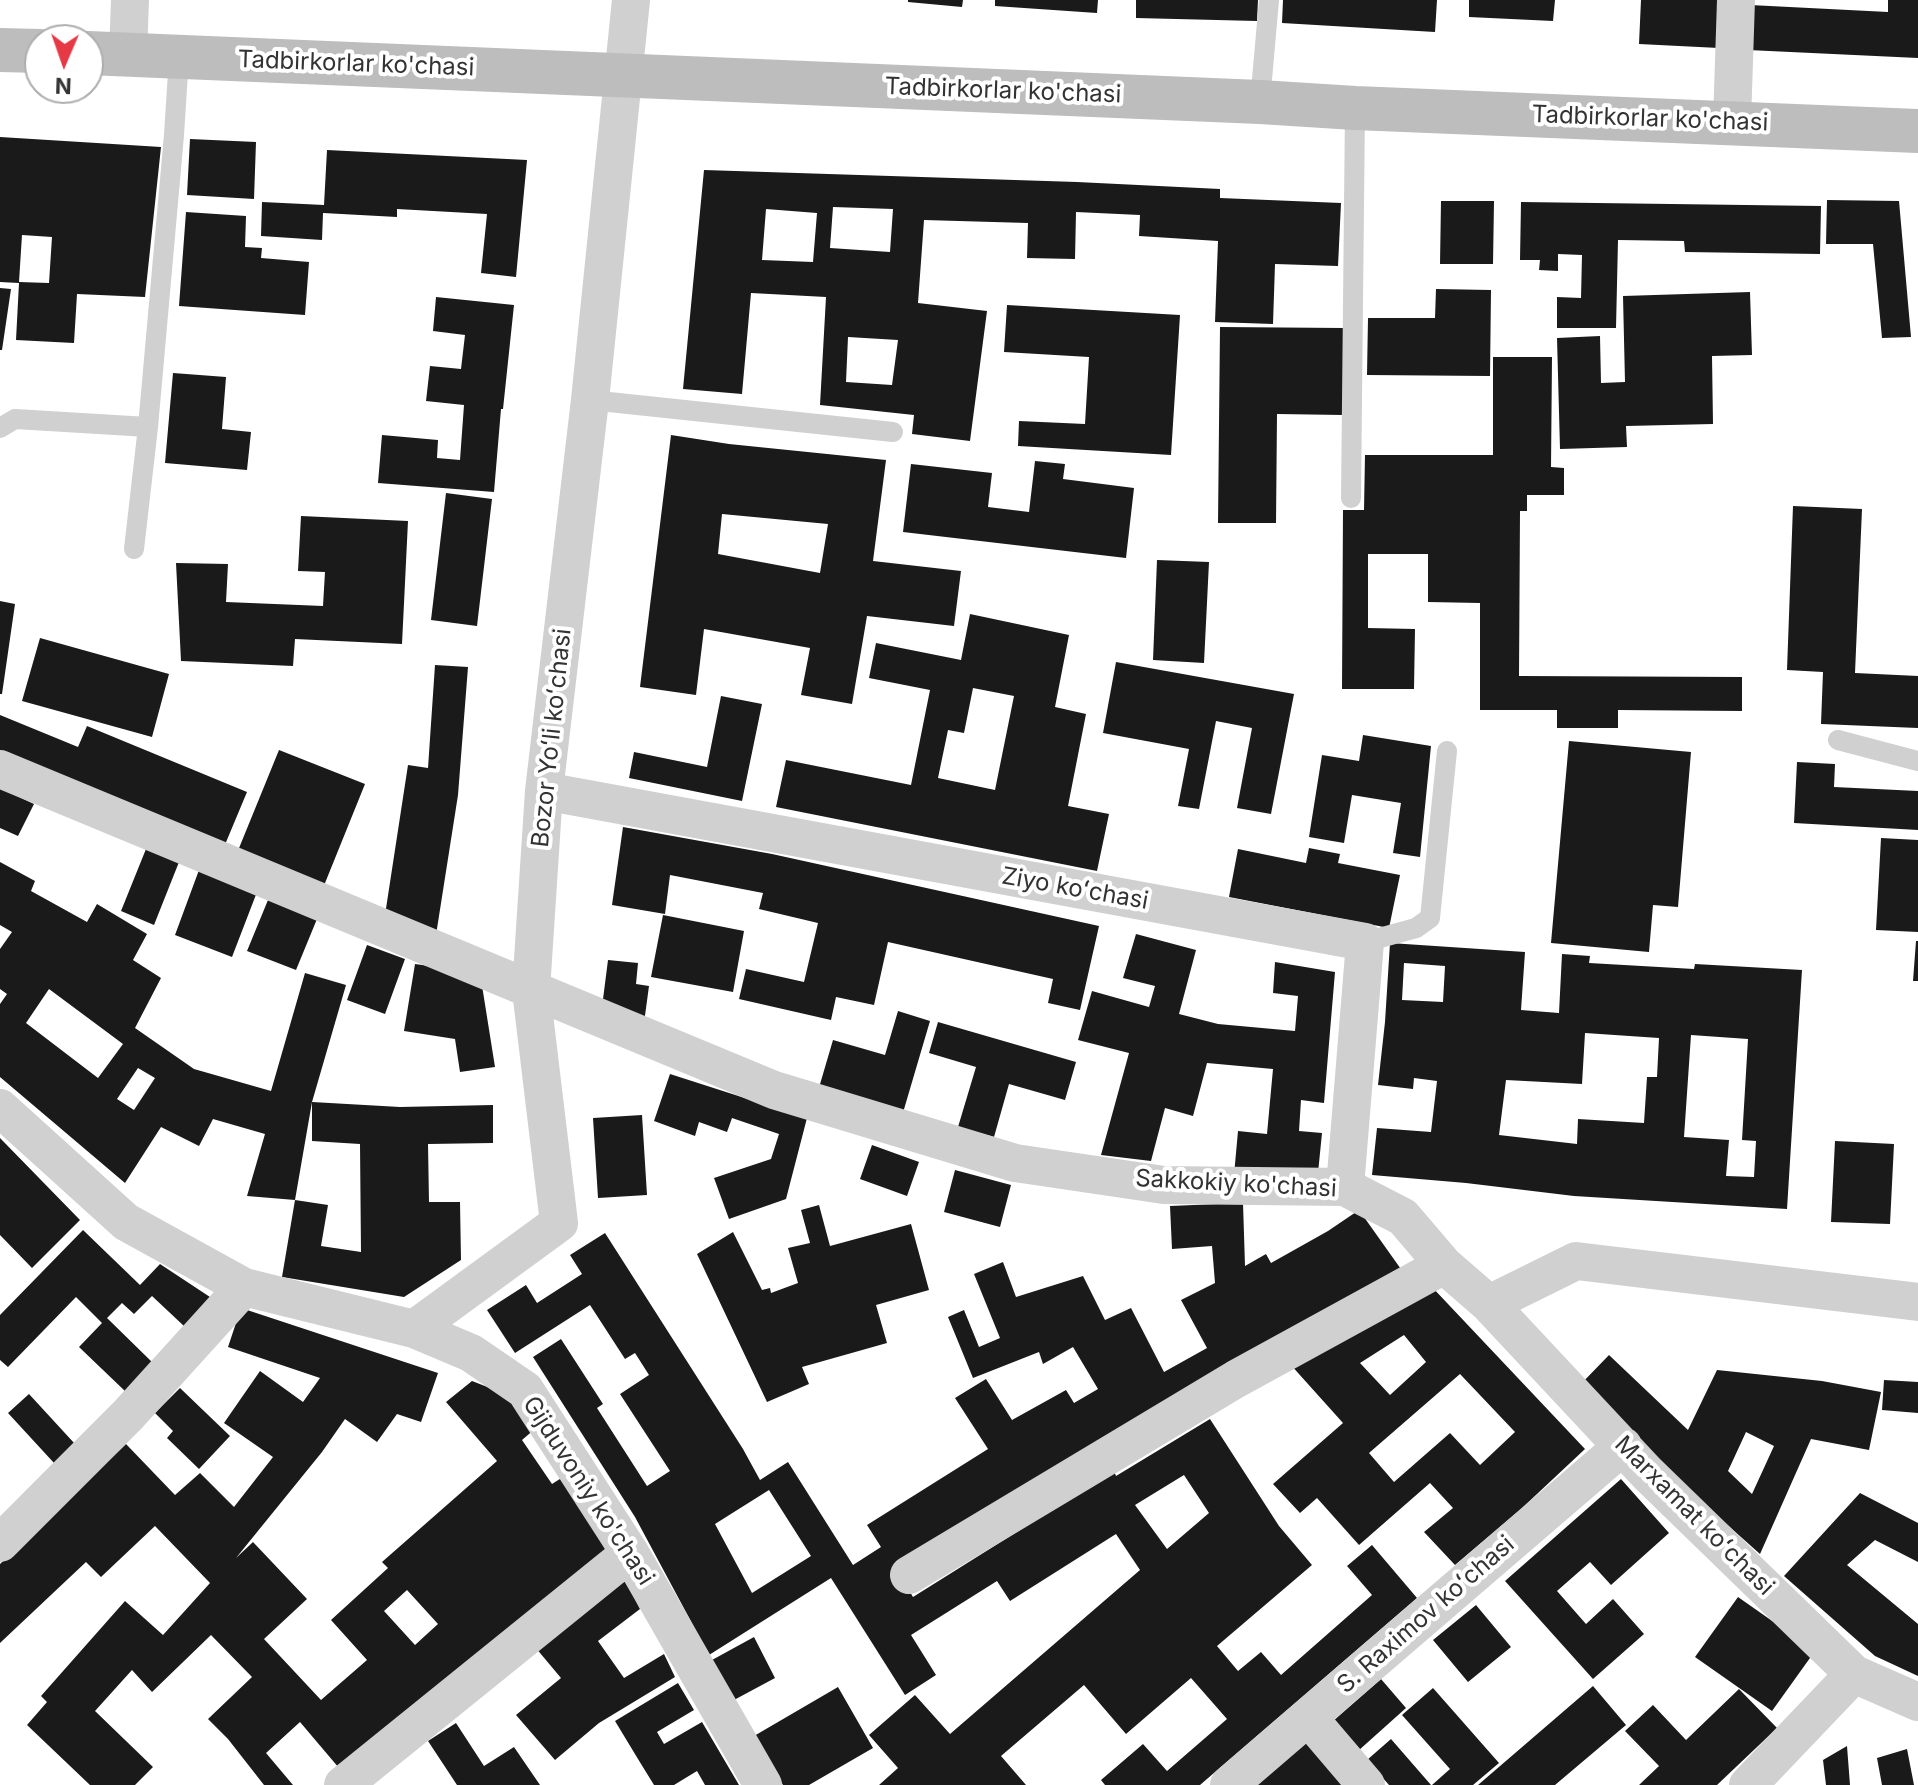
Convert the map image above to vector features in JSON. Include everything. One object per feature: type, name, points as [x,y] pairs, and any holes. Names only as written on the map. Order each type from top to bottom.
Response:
[{"type":"main road","points":[[0,50],[24,51]]},
{"type":"main road","name":"Tadbirkorlar ko'chasi","points":[[108,54],[1918,131]]},
{"type":"street","points":[[108,54],[130,0]]},
{"type":"street","name":"Bozor Yoʻli koʻchasi","points":[[414,1329],[559,1223],[531,990],[544,791],[590,400],[631,0]]},
{"type":"street","points":[[1732,122],[1736,0]]},
{"type":"street","name":"Sakkokiy ko'chasi","points":[[0,769],[774,1090],[1015,1163],[1164,1185],[1345,1187],[1403,1217],[1444,1265],[1489,1304]]},
{"type":"street","name":"Ziyo koʻchasi","points":[[544,791],[1365,942]]},
{"type":"street","points":[[1345,1187],[1365,942]]},
{"type":"street","name":"Gijduvoniy ko'chasi","points":[[0,1108],[126,1222],[244,1287],[414,1329],[471,1353],[525,1390],[630,1553],[763,1785]]},
{"type":"street","points":[[1489,1304],[1576,1261],[1918,1302]]},
{"type":"street","points":[[909,1575],[1236,1379],[1444,1265]]},
{"type":"street","points":[[0,1543],[128,1415],[244,1287]]},
{"type":"street","name":"Marxamat koʻchasi","points":[[1489,1304],[1647,1473],[1854,1674],[1918,1702]]},
{"type":"street","name":"S. Raximov koʻchasi","points":[[1229,1785],[1623,1446]]},
{"type":"street","points":[[343,1785],[630,1553]]},
{"type":"street","points":[[1748,1785],[1854,1674]]},
{"type":"street","points":[[1308,1717],[1366,1785]]},
{"type":"lane","points":[[1260,102],[1269,0]]},
{"type":"lane","points":[[134,549],[148,427],[179,57]]},
{"type":"lane","points":[[1351,498],[1355,108]]},
{"type":"lane","points":[[590,400],[893,432]]},
{"type":"lane","points":[[0,428],[15,419],[148,427]]},
{"type":"lane","points":[[1838,740],[1918,761]]},
{"type":"lane","points":[[1365,942],[1416,928],[1430,918],[1447,751]]},
{"type":"building","points":[[908,0],[963,0],[962,7]]},
{"type":"building","points":[[995,0],[1098,0],[1097,13],[995,6]]},
{"type":"building","points":[[1136,0],[1258,0],[1257,21],[1136,18]]},
{"type":"building","points":[[1283,0],[1437,0],[1435,32],[1282,23]]},
{"type":"building","points":[[1469,0],[1555,0],[1553,21],[1469,17]]},
{"type":"building","points":[[1641,0],[1721,0],[1719,48],[1639,44]]},
{"type":"building","points":[[1888,0],[1918,0],[1918,58],[1748,50],[1750,5],[1888,12]]},
{"type":"building","points":[[0,137],[161,147],[145,297],[77,294],[74,343],[16,340],[19,283],[0,282]],"holes":[[[22,235],[52,237],[49,283],[19,282]]]},
{"type":"building","points":[[190,139],[256,142],[254,199],[187,195]]},
{"type":"building","points":[[327,150],[527,160],[516,277],[481,273],[487,214],[397,209],[397,217],[323,213],[322,240],[261,236],[262,202],[324,205]]},
{"type":"building","points":[[704,170],[1220,189],[1220,198],[1341,203],[1338,266],[1275,264],[1273,324],[1215,322],[1218,241],[1139,236],[1140,215],[1076,212],[1075,259],[1027,258],[1028,223],[924,220],[918,303],[987,311],[970,441],[912,434],[914,415],[820,405],[826,297],[751,293],[742,394],[683,389]],"holes":[[[833,207],[893,209],[890,252],[830,248]],[[766,209],[817,213],[813,262],[762,260]],[[848,337],[898,340],[892,385],[846,382]]]},
{"type":"building","points":[[1827,200],[1899,201],[1911,337],[1882,338],[1873,244],[1826,244]]},
{"type":"building","points":[[1441,201],[1494,201],[1493,264],[1440,264]]},
{"type":"building","points":[[1521,202],[1821,206],[1820,254],[1685,252],[1684,241],[1618,240],[1616,328],[1557,328],[1557,297],[1581,298],[1582,255],[1558,254],[1558,271],[1539,270],[1540,260],[1520,260]]},
{"type":"building","points":[[186,212],[246,216],[245,247],[262,248],[261,258],[309,262],[305,315],[179,306]]},
{"type":"building","points":[[0,288],[11,289],[2,350],[0,350]]},
{"type":"building","points":[[1436,289],[1491,290],[1490,376],[1367,375],[1368,318],[1435,318]]},
{"type":"building","points":[[1750,292],[1752,355],[1712,356],[1713,424],[1626,426],[1627,447],[1560,449],[1557,338],[1600,336],[1601,383],[1625,382],[1623,296]]},
{"type":"building","points":[[436,297],[514,305],[494,492],[378,483],[382,435],[438,440],[437,458],[460,460],[464,405],[426,401],[430,366],[461,369],[465,335],[433,331]]},
{"type":"building","points":[[1007,305],[1180,315],[1171,455],[1018,446],[1019,421],[1085,424],[1089,357],[1004,352]]},
{"type":"building","points":[[1220,327],[1344,328],[1343,415],[1277,414],[1276,523],[1218,523]]},
{"type":"building","points":[[1493,357],[1552,357],[1551,467],[1564,468],[1564,495],[1527,495],[1527,511],[1520,511],[1519,676],[1742,677],[1742,711],[1618,710],[1618,728],[1557,728],[1557,710],[1480,710],[1480,603],[1428,602],[1428,554],[1368,554],[1368,628],[1415,629],[1414,689],[1342,689],[1343,510],[1364,510],[1365,455],[1493,455]]},
{"type":"building","points":[[173,373],[226,377],[222,429],[251,432],[247,470],[165,463]]},
{"type":"building","points":[[671,435],[886,460],[873,561],[961,571],[954,626],[867,616],[852,704],[801,695],[810,648],[704,629],[696,695],[640,687]],"holes":[[[722,514],[828,524],[820,573],[718,554]]]},
{"type":"building","points":[[1035,461],[1065,464],[1063,479],[1134,488],[1126,558],[903,532],[911,464],[992,473],[988,507],[1029,512]]},
{"type":"building","points":[[446,493],[492,499],[477,626],[431,620]]},
{"type":"building","points":[[1793,506],[1862,509],[1855,673],[1918,676],[1918,728],[1821,724],[1823,672],[1787,670]]},
{"type":"building","points":[[301,516],[408,521],[402,644],[295,639],[293,666],[181,661],[176,563],[228,564],[226,602],[323,606],[325,572],[298,571]]},
{"type":"building","points":[[1157,560],[1209,562],[1204,663],[1153,660]]},
{"type":"building","points":[[0,601],[15,604],[2,694],[0,694]]},
{"type":"building","points":[[970,614],[1069,635],[1055,707],[1086,714],[1068,806],[1109,814],[1097,871],[776,807],[786,760],[911,785],[930,690],[869,678],[876,643],[961,660]],"holes":[[[973,688],[1014,696],[995,790],[938,778],[948,730],[964,733]]]},
{"type":"building","points":[[40,638],[169,674],[152,737],[22,701]]},
{"type":"building","points":[[1116,662],[1294,694],[1271,814],[1237,808],[1252,728],[1216,721],[1199,809],[1178,806],[1189,749],[1103,733]]},
{"type":"building","points":[[435,665],[468,667],[458,795],[436,935],[385,915],[408,765],[428,768]]},
{"type":"building","points":[[721,696],[762,704],[742,801],[629,778],[634,752],[707,767]]},
{"type":"building","points":[[0,715],[78,747],[87,726],[247,792],[224,847],[0,752]]},
{"type":"building","points":[[1363,735],[1431,746],[1420,857],[1393,853],[1401,803],[1352,795],[1344,843],[1309,837],[1322,755],[1359,761]]},
{"type":"building","points":[[1569,741],[1691,752],[1678,907],[1653,905],[1649,952],[1551,943]]},
{"type":"building","points":[[279,750],[365,784],[323,888],[237,853]]},
{"type":"building","points":[[1797,762],[1835,764],[1834,787],[1918,791],[1918,830],[1794,823]]},
{"type":"building","points":[[0,788],[34,804],[18,836],[0,828]]},
{"type":"building","points":[[623,827],[772,854],[1099,926],[1080,1010],[1048,1003],[1053,979],[888,942],[874,1005],[836,997],[831,1020],[739,999],[746,969],[804,982],[818,923],[759,909],[763,893],[670,875],[665,914],[612,905]]},
{"type":"building","points":[[1881,838],[1918,840],[1918,932],[1876,930]]},
{"type":"building","points":[[1309,848],[1340,854],[1338,863],[1400,875],[1389,928],[1229,897],[1238,849],[1306,863]]},
{"type":"building","points":[[146,849],[179,862],[154,925],[121,911]]},
{"type":"building","points":[[0,862],[35,881],[31,891],[87,922],[97,904],[147,934],[133,960],[161,978],[135,1028],[194,1069],[271,1091],[305,973],[346,985],[312,1102],[295,1200],[247,1196],[265,1134],[213,1119],[199,1146],[161,1127],[125,1183],[0,1077],[0,1004],[7,994],[0,989],[0,949],[12,932],[0,925]],"holes":[[[49,989],[123,1044],[98,1078],[26,1023]],[[138,1068],[155,1078],[134,1110],[117,1099]]]},
{"type":"building","points":[[199,870],[257,892],[232,957],[175,935]]},
{"type":"building","points":[[268,900],[317,919],[296,970],[247,951]]},
{"type":"building","points":[[663,915],[744,931],[733,992],[651,977]]},
{"type":"building","points":[[1136,934],[1196,950],[1179,1014],[1218,1024],[1295,1031],[1298,996],[1273,993],[1275,962],[1335,972],[1324,1103],[1301,1100],[1299,1131],[1322,1133],[1317,1183],[1234,1175],[1238,1131],[1267,1134],[1273,1069],[1207,1063],[1193,1116],[1165,1108],[1151,1161],[1101,1155],[1129,1053],[1078,1040],[1092,991],[1149,1007],[1155,986],[1123,978]]},
{"type":"building","points":[[1916,941],[1918,981],[1913,981]]},
{"type":"building","points":[[1390,943],[1525,952],[1521,1010],[1559,1013],[1562,954],[1590,956],[1589,963],[1694,969],[1695,964],[1802,970],[1787,1209],[1574,1196],[1372,1175],[1377,1128],[1431,1132],[1437,1081],[1414,1078],[1413,1089],[1378,1085]],"holes":[[[1404,963],[1445,966],[1443,1002],[1402,1000]],[[1585,1033],[1659,1038],[1657,1077],[1647,1077],[1644,1123],[1578,1119],[1577,1144],[1499,1135],[1506,1080],[1582,1084]],[[1691,1035],[1748,1039],[1742,1140],[1756,1141],[1754,1177],[1726,1176],[1729,1140],[1684,1137]]]},
{"type":"building","points":[[367,945],[405,959],[385,1014],[347,1000]]},
{"type":"building","points":[[608,960],[638,963],[636,984],[649,986],[644,1023],[602,1007]]},
{"type":"building","points":[[415,964],[480,973],[495,1067],[460,1072],[455,1039],[404,1031]]},
{"type":"building","points":[[898,1011],[930,1021],[902,1116],[818,1091],[833,1040],[885,1055]]},
{"type":"building","points":[[938,1022],[1076,1062],[1065,1100],[1009,1084],[994,1137],[958,1127],[976,1067],[929,1053]]},
{"type":"building","points":[[670,1074],[807,1118],[786,1199],[729,1219],[714,1178],[771,1159],[779,1134],[732,1118],[727,1132],[699,1122],[695,1136],[654,1121]]},
{"type":"building","points":[[312,1102],[400,1107],[493,1105],[493,1143],[428,1144],[429,1202],[460,1202],[461,1260],[404,1297],[282,1277],[295,1200],[328,1205],[321,1246],[361,1252],[360,1144],[312,1141]]},
{"type":"building","points":[[642,1115],[647,1195],[598,1198],[593,1118]]},
{"type":"building","points":[[0,1138],[80,1220],[32,1268],[0,1235]]},
{"type":"building","points":[[1835,1141],[1894,1144],[1890,1224],[1831,1222]]},
{"type":"building","points":[[872,1145],[919,1162],[907,1196],[860,1179]]},
{"type":"building","points":[[955,1170],[1011,1185],[1000,1227],[944,1212]]},
{"type":"building","points":[[1243,1203],[1245,1266],[1266,1254],[1271,1263],[1359,1210],[1403,1272],[898,1572],[913,1597],[1114,1471],[1116,1476],[1210,1419],[1279,1526],[1312,1565],[1217,1646],[1238,1671],[1261,1652],[1281,1675],[1372,1595],[1347,1566],[1372,1545],[1417,1598],[1200,1785],[1105,1785],[1101,1780],[1143,1744],[1167,1771],[1227,1719],[1191,1678],[1126,1734],[1084,1685],[1001,1756],[1026,1785],[879,1785],[898,1768],[869,1735],[915,1695],[950,1734],[1140,1570],[1116,1534],[1010,1601],[997,1581],[911,1635],[936,1675],[905,1695],[831,1578],[709,1655],[635,1517],[533,1357],[561,1339],[603,1404],[597,1408],[647,1486],[670,1471],[620,1394],[649,1375],[635,1353],[625,1359],[590,1305],[515,1353],[487,1310],[526,1285],[537,1303],[582,1274],[570,1255],[605,1233],[760,1480],[788,1462],[853,1565],[881,1547],[867,1525],[988,1449],[955,1398],[986,1379],[1012,1420],[1066,1390],[1074,1403],[1098,1389],[1073,1347],[1043,1364],[1039,1352],[973,1378],[948,1317],[964,1310],[979,1347],[1000,1338],[974,1274],[1003,1262],[1016,1297],[1083,1276],[1105,1320],[1131,1308],[1164,1372],[1207,1348],[1181,1300],[1215,1283],[1212,1246],[1172,1249],[1170,1206]],"holes":[[[1184,1475],[1209,1513],[1167,1549],[1135,1505]],[[769,1490],[811,1556],[752,1593],[715,1524]]]},
{"type":"building","points":[[819,1205],[830,1246],[911,1224],[929,1290],[876,1305],[887,1343],[802,1367],[809,1384],[767,1402],[697,1254],[733,1232],[762,1290],[770,1288],[771,1293],[798,1283],[788,1248],[810,1243],[801,1210]]},
{"type":"building","points":[[83,1230],[140,1285],[160,1264],[213,1299],[185,1327],[152,1296],[134,1314],[122,1303],[107,1318],[153,1363],[126,1392],[79,1347],[102,1323],[76,1297],[8,1367],[0,1360],[0,1315]]},
{"type":"building","points":[[1431,1286],[1585,1449],[1455,1565],[1424,1532],[1453,1508],[1430,1483],[1359,1545],[1317,1498],[1300,1513],[1273,1484],[1343,1423],[1290,1364]],"holes":[[[1404,1335],[1426,1362],[1390,1395],[1360,1363]],[[1460,1374],[1515,1432],[1480,1465],[1450,1433],[1394,1482],[1369,1453]]]},
{"type":"building","points":[[241,1308],[438,1373],[421,1422],[397,1414],[377,1442],[345,1419],[236,1558],[253,1542],[307,1599],[264,1639],[321,1700],[367,1660],[331,1620],[388,1568],[382,1562],[497,1461],[446,1402],[472,1381],[508,1395],[536,1428],[522,1440],[552,1484],[563,1477],[610,1548],[339,1768],[300,1722],[266,1753],[293,1785],[264,1785],[208,1719],[252,1677],[211,1635],[152,1692],[132,1670],[95,1711],[153,1767],[135,1785],[90,1785],[27,1725],[47,1702],[41,1696],[125,1601],[163,1635],[210,1583],[155,1526],[101,1577],[86,1562],[0,1643],[0,1564],[126,1444],[175,1495],[200,1473],[234,1507],[273,1457],[224,1423],[260,1371],[303,1402],[320,1378],[228,1347]],"holes":[[[407,1590],[438,1624],[415,1645],[384,1611]]]},
{"type":"building","points":[[1609,1355],[1688,1430],[1717,1370],[1822,1381],[1881,1392],[1869,1450],[1811,1439],[1760,1554],[1579,1386]],"holes":[[[1746,1432],[1774,1446],[1752,1494],[1728,1471]]]},
{"type":"building","points":[[1884,1380],[1918,1382],[1918,1413],[1882,1410]]},
{"type":"building","points":[[180,1388],[230,1436],[199,1469],[167,1438],[173,1431],[155,1413]]},
{"type":"building","points":[[29,1394],[75,1444],[54,1463],[8,1413]]},
{"type":"building","points":[[1621,1479],[1669,1533],[1611,1585],[1590,1562],[1557,1591],[1586,1624],[1613,1599],[1644,1634],[1593,1679],[1505,1581]]},
{"type":"building","points":[[1860,1493],[1918,1523],[1918,1562],[1875,1540],[1847,1565],[1918,1624],[1918,1676],[1875,1656],[1784,1576]]},
{"type":"building","points":[[624,1577],[640,1609],[598,1641],[624,1678],[664,1654],[675,1677],[599,1723],[555,1760],[516,1715],[561,1678],[535,1647]]},
{"type":"building","points":[[1738,1597],[1815,1651],[1772,1711],[1695,1657]]},
{"type":"building","points":[[1476,1605],[1511,1647],[1468,1682],[1433,1640]]},
{"type":"building","points":[[754,1637],[775,1678],[734,1700],[712,1660]]},
{"type":"building","points":[[1381,1679],[1406,1708],[1358,1751],[1332,1722]]},
{"type":"building","points":[[678,1683],[694,1710],[657,1732],[664,1744],[702,1722],[739,1785],[705,1785],[697,1771],[674,1785],[654,1785],[615,1721]]},
{"type":"building","points":[[1593,1686],[1626,1725],[1555,1785],[1478,1785]]},
{"type":"building","points":[[838,1687],[873,1748],[809,1785],[783,1785],[754,1736]]},
{"type":"building","points":[[1433,1688],[1499,1763],[1473,1785],[1432,1785],[1450,1769],[1402,1715]]},
{"type":"building","points":[[1739,1689],[1777,1728],[1717,1785],[1639,1785],[1659,1766],[1625,1731],[1653,1705],[1686,1740]]},
{"type":"building","points":[[456,1723],[484,1766],[514,1747],[540,1785],[457,1785],[428,1741]]},
{"type":"building","points":[[1309,1737],[1351,1785],[1253,1785]]},
{"type":"building","points":[[1391,1739],[1431,1785],[1389,1785],[1367,1760]]},
{"type":"building","points":[[1847,1746],[1850,1785],[1826,1785],[1823,1760]]},
{"type":"building","points":[[1907,1749],[1914,1785],[1882,1785],[1877,1758]]}]
